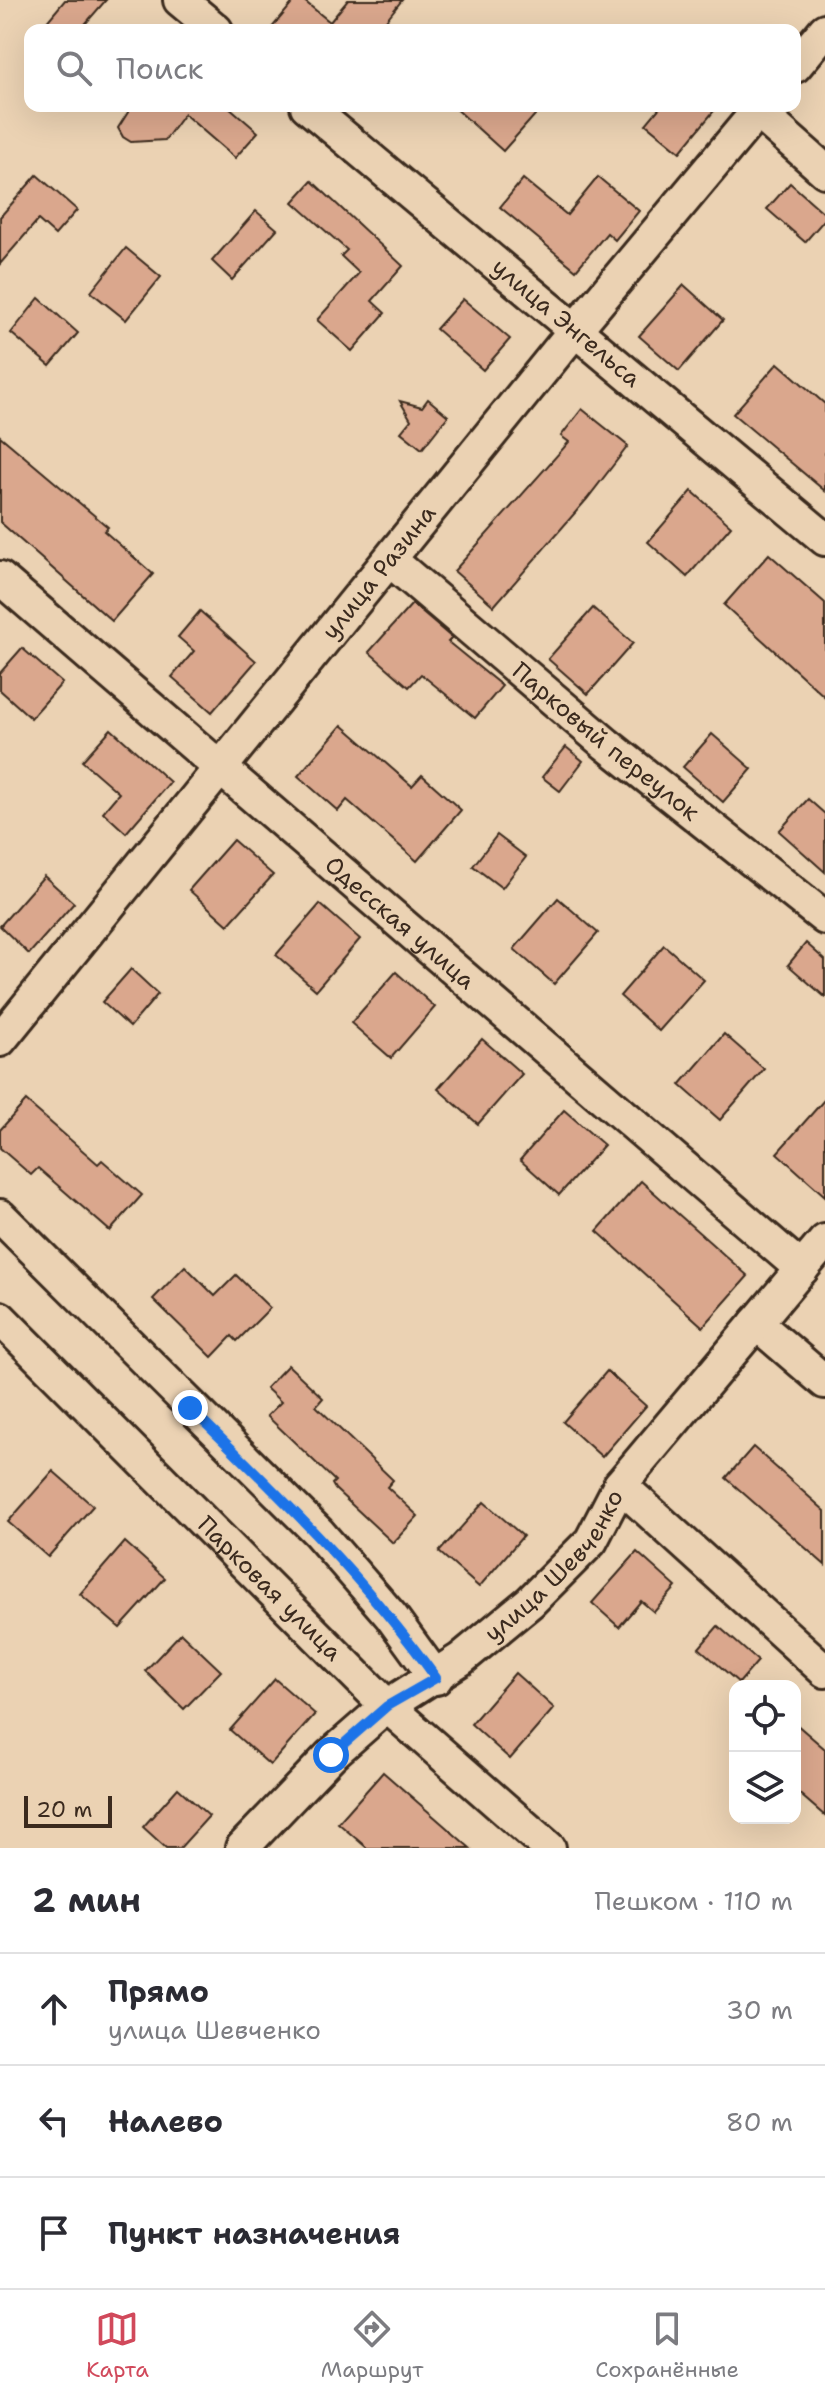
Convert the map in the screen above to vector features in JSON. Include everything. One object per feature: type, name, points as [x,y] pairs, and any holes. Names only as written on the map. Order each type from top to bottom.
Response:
[{"type":"street","points":[[180,0],[209,24]]},
{"type":"street","points":[[801,59],[825,30]]},
{"type":"street","name":"улица Энгельса","points":[[314,112],[825,539]]},
{"type":"street","name":"улица Разина","points":[[0,1040],[575,330],[757,112]]},
{"type":"street","points":[[763,112],[825,171]]},
{"type":"street","name":"Парковый переулок","points":[[390,560],[606,744],[825,918]]},
{"type":"street","name":"Одесская улица","points":[[0,578],[802,1269]]},
{"type":"street","points":[[0,1216],[318,1532],[391,1616],[436,1678]]},
{"type":"street","name":"улица Шевченко","points":[[242,1848],[331,1755],[387,1706],[436,1678],[530,1602],[591,1541],[620,1485],[825,1241]]},
{"type":"street","name":"Парковая улица","points":[[0,1318],[387,1706],[549,1848]]},
{"type":"street","points":[[756,1323],[825,1382]]},
{"type":"street","points":[[620,1485],[825,1671]]},
{"type":"building","points":[[65,0],[106,0],[85,24],[45,24]]},
{"type":"building","points":[[295,0],[303,0],[330,22],[348,0],[402,0],[383,24],[275,24]]},
{"type":"building","points":[[128,112],[235,112],[258,132],[235,158],[184,114],[165,140],[131,142],[123,137],[118,128]]},
{"type":"building","points":[[460,112],[538,112],[503,151]]},
{"type":"building","points":[[656,112],[713,112],[680,152],[646,124]]},
{"type":"building","points":[[37,175],[77,210],[55,235],[38,220],[0,264],[0,217]]},
{"type":"building","points":[[598,177],[639,211],[615,240],[607,233],[576,270],[500,207],[523,179],[567,215]]},
{"type":"building","points":[[312,181],[403,266],[372,301],[385,313],[352,351],[317,320],[359,273],[341,256],[347,250],[293,202]]},
{"type":"building","points":[[790,183],[825,214],[825,219],[805,242],[767,209]]},
{"type":"building","points":[[256,211],[277,229],[232,280],[212,261]]},
{"type":"building","points":[[126,248],[161,277],[126,320],[91,292]]},
{"type":"building","points":[[684,285],[723,320],[679,371],[639,336]]},
{"type":"building","points":[[39,298],[78,333],[50,366],[11,333]]},
{"type":"building","points":[[463,299],[510,339],[483,370],[436,329]]},
{"type":"building","points":[[778,363],[825,404],[825,491],[733,414]]},
{"type":"building","points":[[428,399],[448,416],[422,449],[401,432],[411,420],[400,401],[422,407]]},
{"type":"building","points":[[582,409],[628,446],[587,499],[494,606],[454,571],[569,442],[561,436]]},
{"type":"building","points":[[0,436],[108,527],[104,531],[153,574],[112,621],[0,522]]},
{"type":"building","points":[[692,491],[731,526],[687,577],[648,542]]},
{"type":"building","points":[[769,554],[825,603],[825,697],[724,605]]},
{"type":"building","points":[[412,604],[452,638],[448,642],[502,686],[475,718],[421,674],[409,687],[369,652]]},
{"type":"building","points":[[593,608],[633,643],[588,694],[548,659]]},
{"type":"building","points":[[200,611],[256,661],[212,712],[172,677],[194,651],[178,637]]},
{"type":"building","points":[[22,648],[62,683],[31,718],[0,690],[0,673]]},
{"type":"building","points":[[342,725],[412,786],[422,775],[461,810],[417,861],[347,800],[338,811],[298,776]]},
{"type":"building","points":[[111,729],[170,782],[126,833],[103,812],[119,793],[82,761]]},
{"type":"building","points":[[712,734],[752,769],[723,802],[683,767]]},
{"type":"building","points":[[566,747],[583,761],[560,791],[542,777]]},
{"type":"building","points":[[808,799],[825,814],[825,872],[779,831]]},
{"type":"building","points":[[497,835],[526,857],[502,888],[473,866]]},
{"type":"building","points":[[233,840],[273,875],[228,925],[189,890]]},
{"type":"building","points":[[44,876],[74,903],[29,954],[0,926]]},
{"type":"building","points":[[558,898],[598,933],[554,984],[514,949]]},
{"type":"building","points":[[320,904],[360,939],[316,990],[276,955]]},
{"type":"building","points":[[806,943],[825,960],[825,997],[788,965]]},
{"type":"building","points":[[664,945],[704,980],[659,1031],[620,996]]},
{"type":"building","points":[[131,969],[158,994],[130,1027],[102,1002]]},
{"type":"building","points":[[396,972],[435,1007],[391,1058],[351,1023]]},
{"type":"building","points":[[724,1034],[764,1069],[720,1120],[680,1085]]},
{"type":"building","points":[[482,1039],[522,1074],[478,1124],[438,1089]]},
{"type":"building","points":[[825,1099],[825,1196],[777,1153]]},
{"type":"building","points":[[26,1101],[98,1164],[102,1160],[142,1195],[110,1231],[38,1168],[31,1175],[0,1148],[0,1130]]},
{"type":"building","points":[[564,1110],[604,1145],[559,1195],[520,1160]]},
{"type":"building","points":[[641,1181],[748,1276],[703,1327],[597,1231]]},
{"type":"building","points":[[185,1266],[215,1296],[236,1275],[270,1308],[237,1341],[232,1336],[212,1357],[153,1299]]},
{"type":"building","points":[[288,1365],[323,1398],[316,1406],[393,1480],[387,1487],[418,1516],[393,1543],[335,1489],[332,1484],[335,1481],[267,1416],[281,1402],[266,1388]]},
{"type":"building","points":[[607,1371],[646,1406],[602,1457],[563,1422]]},
{"type":"building","points":[[753,1447],[825,1511],[825,1565],[726,1478]]},
{"type":"building","points":[[53,1471],[93,1506],[48,1557],[8,1522]]},
{"type":"building","points":[[484,1502],[523,1536],[479,1587],[439,1552]]},
{"type":"building","points":[[125,1542],[165,1578],[120,1628],[80,1594]]},
{"type":"building","points":[[637,1552],[676,1587],[654,1612],[641,1601],[619,1627],[592,1603]]},
{"type":"building","points":[[718,1626],[758,1661],[742,1680],[736,1680],[699,1648]]},
{"type":"building","points":[[181,1633],[221,1671],[184,1709],[145,1671]]},
{"type":"building","points":[[515,1673],[554,1708],[510,1759],[471,1724]]},
{"type":"building","points":[[275,1679],[315,1714],[270,1765],[230,1730]]},
{"type":"building","points":[[801,1728],[825,1749],[825,1816],[801,1795]]},
{"type":"building","points":[[383,1772],[470,1848],[367,1848],[338,1823]]},
{"type":"building","points":[[178,1788],[209,1816],[180,1848],[166,1848],[143,1827]]},
{"type":"route","points":[[190,1408],[318,1532],[391,1616],[436,1678],[387,1706],[331,1755]]}]
